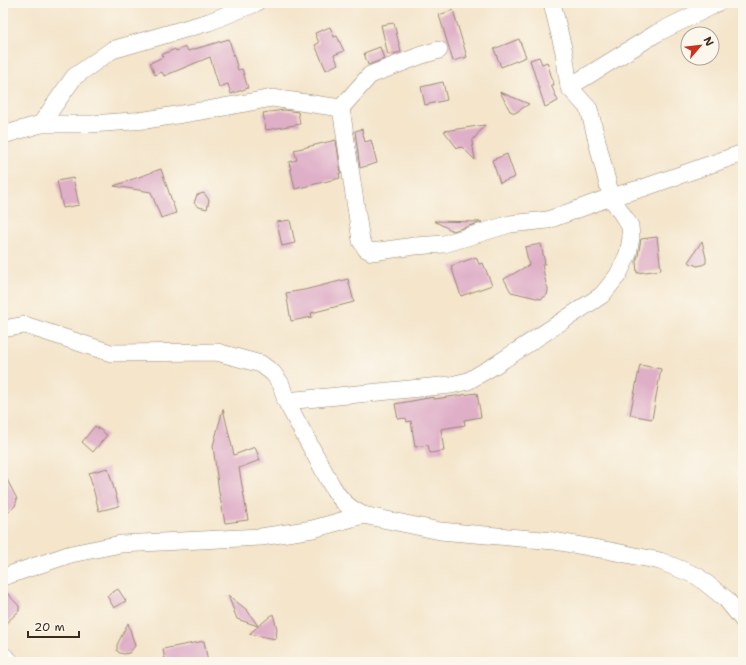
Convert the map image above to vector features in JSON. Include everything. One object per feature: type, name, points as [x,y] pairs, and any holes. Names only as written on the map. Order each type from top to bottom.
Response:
[{"type":"street","points":[[40,124],[74,77],[112,50],[209,22],[256,3]]},
{"type":"street","points":[[286,401],[451,385],[468,381],[497,364],[602,294],[618,275],[628,254],[631,238],[630,226],[610,198],[589,109],[569,87],[564,52],[552,3]]},
{"type":"street","points":[[569,87],[657,33],[717,3]]},
{"type":"street","points":[[439,50],[370,75],[341,108],[361,241],[366,249],[372,252],[415,246],[444,244],[510,224],[548,220],[743,152]]},
{"type":"street","points":[[3,135],[40,124],[91,124],[146,120],[272,98],[341,108]]},
{"type":"street","points":[[3,329],[24,325],[111,353],[218,352],[261,364],[273,373],[281,384],[286,401],[338,496],[346,505],[363,515],[440,531],[554,541],[660,561],[697,576],[726,599],[743,620]]},
{"type":"street","points":[[3,577],[71,554],[121,544],[261,537],[313,529],[363,515]]},
{"type":"street","points":[[726,599],[743,605]]},
{"type":"street","points":[[3,655],[11,662]]},
{"type":"building","points":[[453,10],[467,57],[453,61],[439,15]]},
{"type":"building","points":[[394,23],[401,52],[388,55],[381,25]]},
{"type":"building","points":[[330,27],[334,37],[337,36],[344,51],[334,55],[338,64],[326,70],[315,45],[319,43],[315,33]]},
{"type":"building","points":[[229,39],[238,70],[242,69],[248,88],[231,94],[228,84],[219,87],[210,57],[164,76],[162,72],[155,75],[150,63],[163,57],[161,55],[175,49],[176,51],[186,47],[188,51]]},
{"type":"building","points":[[519,39],[526,57],[501,67],[494,49]]},
{"type":"building","points":[[380,47],[384,59],[368,65],[364,53]]},
{"type":"building","points":[[539,57],[542,64],[547,62],[554,85],[551,85],[558,101],[545,107],[530,60]]},
{"type":"building","points":[[443,82],[447,100],[425,105],[421,87]]},
{"type":"building","points":[[500,92],[529,104],[515,113],[510,111]]},
{"type":"building","points":[[284,110],[298,112],[300,124],[266,130],[263,113]]},
{"type":"building","points":[[485,125],[472,141],[475,160],[462,147],[457,148],[444,131]]},
{"type":"building","points":[[362,129],[365,142],[371,140],[377,163],[360,168],[355,131]]},
{"type":"building","points":[[336,140],[341,173],[339,173],[340,178],[295,189],[289,162],[297,160],[294,150]]},
{"type":"building","points":[[507,154],[515,177],[500,183],[492,160]]},
{"type":"building","points":[[161,169],[176,213],[161,218],[151,192],[114,186]]},
{"type":"building","points":[[73,178],[79,205],[63,208],[57,181]]},
{"type":"building","points":[[204,193],[209,200],[207,209],[199,207],[194,203],[197,195]]},
{"type":"building","points":[[290,220],[295,243],[282,246],[277,222]]},
{"type":"building","points":[[434,221],[482,222],[453,231]]},
{"type":"building","points":[[657,237],[661,270],[637,273],[636,261],[641,239]]},
{"type":"building","points":[[702,241],[706,263],[697,266],[688,262]]},
{"type":"building","points":[[541,244],[545,264],[542,264],[548,288],[547,295],[541,299],[511,292],[504,279],[529,265],[525,247]]},
{"type":"building","points":[[476,257],[479,264],[483,263],[492,285],[461,296],[451,266]]},
{"type":"building","points":[[348,279],[354,302],[311,313],[312,317],[291,321],[286,293]]},
{"type":"building","points":[[640,365],[661,369],[652,419],[630,415]]},
{"type":"building","points":[[477,393],[481,417],[464,420],[465,425],[441,429],[444,451],[430,453],[428,445],[415,447],[411,421],[407,422],[406,418],[398,419],[395,404],[434,397],[434,399]]},
{"type":"building","points":[[223,409],[234,455],[255,447],[260,460],[239,468],[248,520],[225,523],[213,446]]},
{"type":"building","points":[[95,426],[107,435],[93,452],[82,442]]},
{"type":"building","points":[[108,468],[119,506],[99,511],[89,473]]},
{"type":"building","points":[[3,472],[17,500],[15,506],[3,517]]},
{"type":"building","points":[[3,589],[19,606],[19,611],[3,626]]},
{"type":"building","points":[[118,589],[126,601],[114,608],[107,596]]},
{"type":"building","points":[[228,595],[247,610],[258,626],[237,619]]},
{"type":"building","points":[[273,614],[277,629],[276,639],[249,634]]},
{"type":"building","points":[[128,623],[135,646],[129,653],[124,654],[117,651],[117,645]]},
{"type":"building","points":[[204,641],[208,662],[165,662],[163,649]]}]
